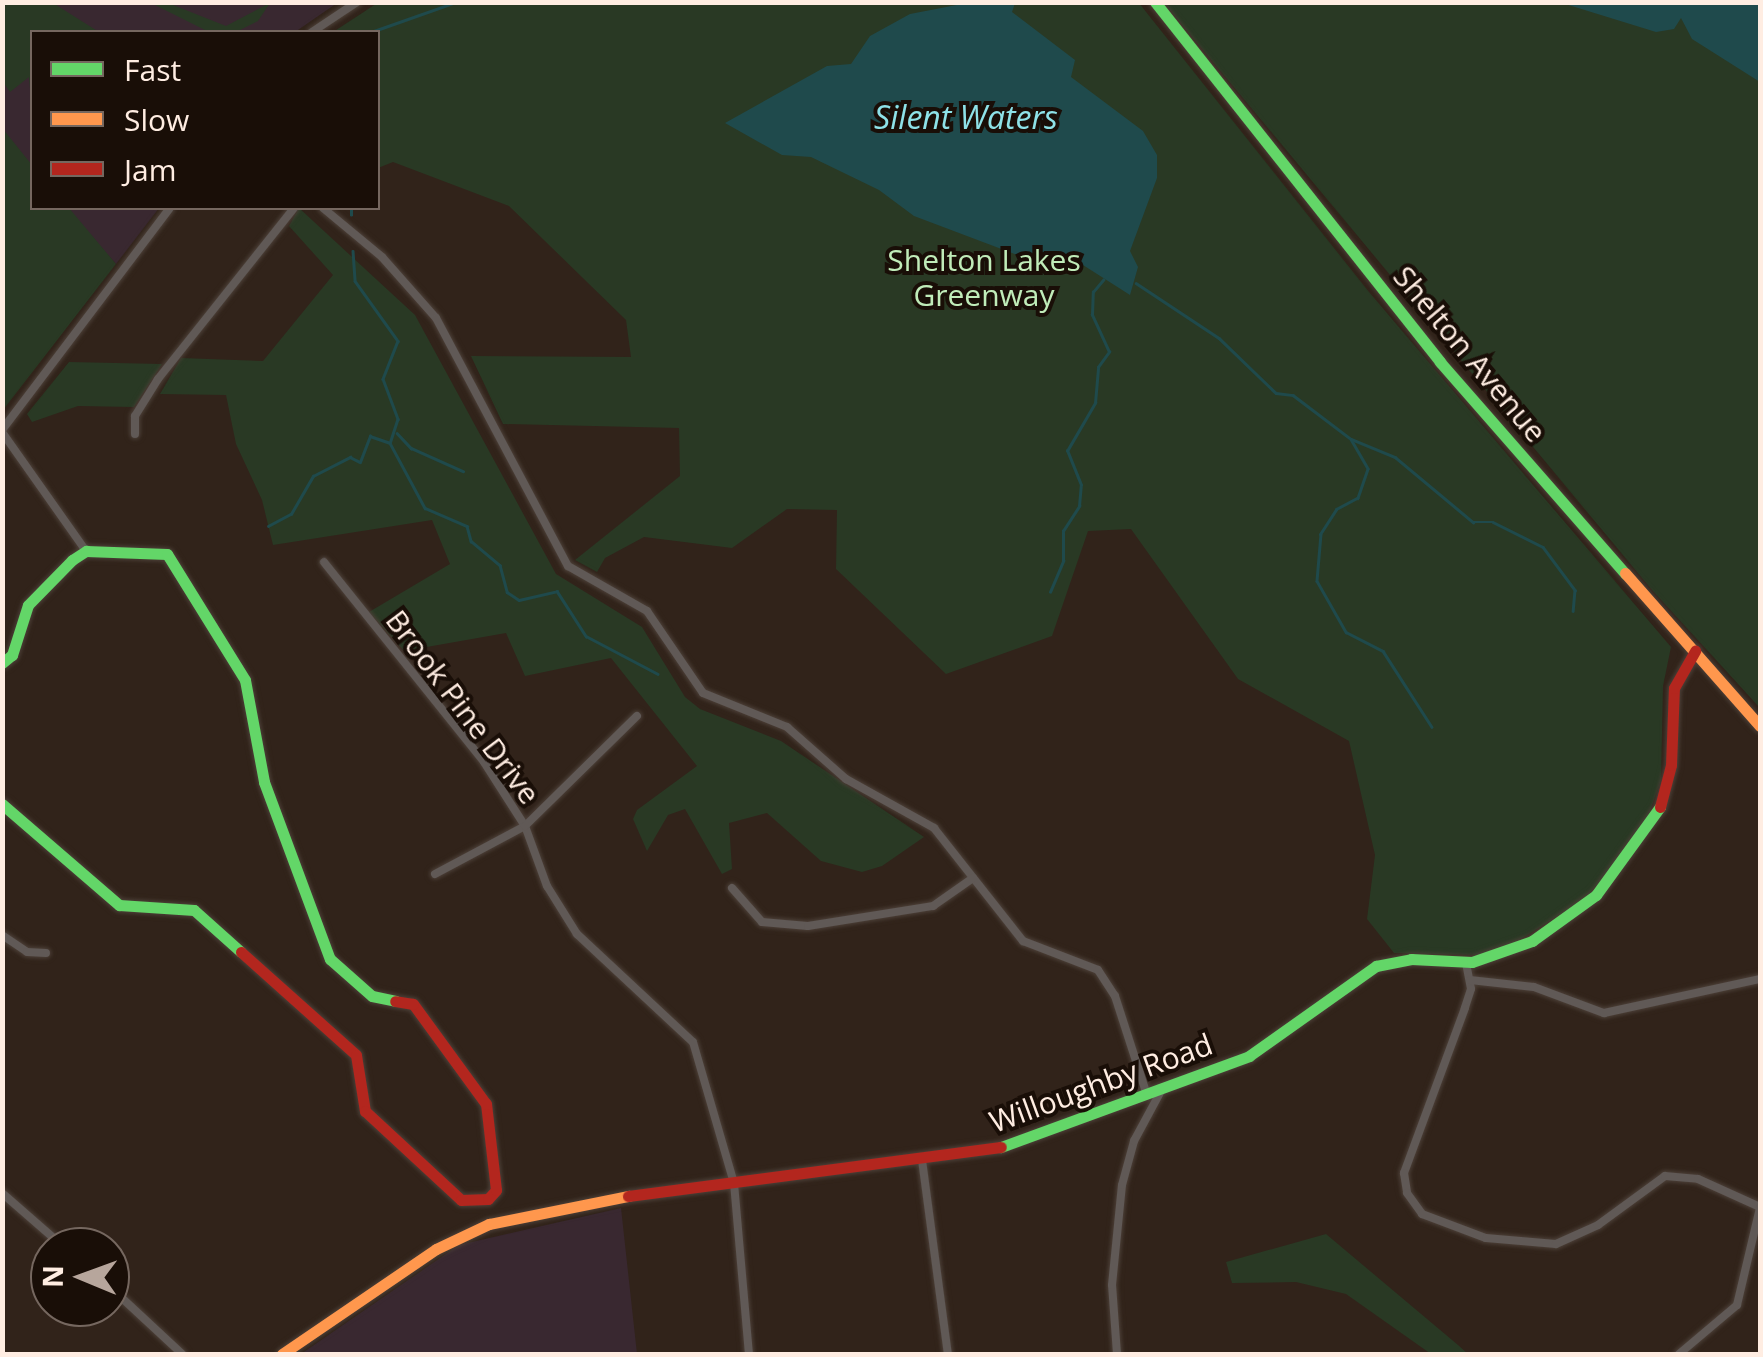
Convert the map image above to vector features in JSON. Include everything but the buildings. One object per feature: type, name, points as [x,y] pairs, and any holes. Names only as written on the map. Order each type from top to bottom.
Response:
[{"type":"street","points":[[315,30],[357,2]]},
{"type":"street","name":"Shelton Avenue","points":[[1155,2],[1440,362],[1760,726]]},
{"type":"street","points":[[86,551],[2,431],[168,210]]},
{"type":"street","points":[[135,434],[136,416],[158,379],[292,210]]},
{"type":"street","points":[[325,210],[382,257],[436,318],[568,566],[647,611],[704,693],[787,728],[846,780],[915,814],[944,838],[1023,941],[1076,959],[1104,976],[1147,1115]]},
{"type":"street","points":[[2,664],[12,654],[28,605],[86,551],[167,554],[195,592],[245,680],[264,782],[330,959],[372,996],[413,1004],[478,1090],[486,1104],[496,1190],[488,1199],[460,1200],[364,1111],[356,1055],[194,910],[119,904],[2,804]]},
{"type":"street","name":"Brook Pine Drive","points":[[324,562],[484,762],[525,826],[547,886],[576,934],[693,1042],[734,1183],[749,1354]]},
{"type":"street","name":"Willoughby Road","points":[[282,1354],[476,1228],[640,1194],[922,1160],[1016,1143],[1250,1056],[1376,966],[1411,959],[1466,962],[1510,951],[1569,918],[1650,831],[1668,786],[1674,688],[1695,651]]},
{"type":"street","points":[[436,874],[525,826],[637,716]]},
{"type":"street","points":[[732,888],[762,922],[808,926],[933,906],[973,878]]},
{"type":"street","points":[[2,935],[26,952],[46,953]]},
{"type":"street","points":[[1466,962],[1470,980],[1457,1036],[1404,1173],[1410,1200],[1428,1218],[1499,1241],[1562,1243],[1598,1226],[1652,1182],[1672,1176],[1710,1183],[1760,1207],[1738,1305],[1679,1354]]},
{"type":"street","points":[[1470,980],[1534,987],[1604,1013],[1760,978]]},
{"type":"street","points":[[1117,1354],[1112,1285],[1117,1220],[1128,1157],[1162,1088]]},
{"type":"street","points":[[922,1160],[948,1354]]},
{"type":"street","points":[[2,1194],[41,1227]]},
{"type":"street","points":[[130,1306],[182,1354]]},
{"type":"shaded area","points":[[2,3],[337,3],[298,30],[30,30],[30,167],[3,135]]},
{"type":"shaded area","points":[[68,210],[157,210],[116,264]]},
{"type":"shaded area","points":[[621,1208],[637,1354],[301,1354],[459,1245]]},
{"type":"green space","name":"Shelton Lakes Greenway","points":[[379,2],[1139,3],[1369,292],[1671,647],[1663,686],[1661,780],[1643,831],[1585,899],[1519,940],[1480,955],[1394,953],[1367,919],[1375,855],[1349,741],[1238,679],[1131,529],[1088,531],[1052,636],[946,674],[836,569],[837,510],[787,509],[732,548],[644,537],[605,558],[597,572],[575,560],[680,476],[679,428],[503,424],[471,356],[631,357],[626,320],[509,206],[393,162],[380,167],[380,30],[336,30]]},
{"type":"green space","points":[[2,3],[53,3],[96,30],[30,30],[30,88],[29,77],[10,92],[3,82]]},
{"type":"green space","points":[[151,3],[168,3],[226,26],[270,3],[258,21],[240,30],[205,30]]},
{"type":"green space","points":[[1164,3],[1760,3],[1760,708],[1652,590]]},
{"type":"green space","points":[[3,129],[30,163],[30,210],[71,210],[116,264],[3,410]]},
{"type":"green space","points":[[301,210],[415,315],[556,574],[642,627],[685,697],[700,709],[781,741],[924,837],[882,866],[862,872],[821,861],[767,813],[729,823],[732,869],[722,874],[685,809],[668,815],[647,851],[633,819],[637,810],[697,766],[611,658],[525,676],[506,633],[404,651],[369,612],[450,564],[432,520],[273,545],[262,500],[236,444],[226,395],[160,394],[181,358],[263,361],[333,275],[289,226]]},
{"type":"green space","points":[[69,362],[162,364],[134,407],[78,406],[32,422],[27,414]]},
{"type":"green space","points":[[1326,1234],[1468,1354],[1431,1354],[1346,1294],[1296,1282],[1232,1283],[1226,1262]]},
{"type":"water","name":"Silent Waters","points":[[967,3],[1015,3],[1012,12],[1075,60],[1071,77],[1143,131],[1157,155],[1157,178],[1130,251],[1138,267],[1130,295],[1072,258],[1025,258],[914,216],[879,190],[811,157],[782,155],[725,123],[827,66],[851,64],[870,36],[910,14]]},
{"type":"water","points":[[1562,3],[1760,3],[1760,82],[1692,39],[1681,18],[1674,29],[1656,32]]},
{"type":"waterway","points":[[377,30],[456,2]]},
{"type":"waterway","points":[[351,210],[351,215]]},
{"type":"waterway","points":[[353,251],[355,281],[398,341],[383,379],[398,419],[390,443],[425,508],[467,526],[471,541],[500,565],[507,592],[519,600],[557,591],[586,636],[658,674]]},
{"type":"waterway","points":[[1050,592],[1063,561],[1063,531],[1079,506],[1081,485],[1067,451],[1095,403],[1098,367],[1109,352],[1092,315],[1093,292],[1103,280]]},
{"type":"waterway","points":[[1136,283],[1219,338],[1276,393],[1293,395],[1351,439],[1368,469],[1358,498],[1337,509],[1321,534],[1317,581],[1346,632],[1383,651],[1432,727]]},
{"type":"waterway","points":[[397,433],[411,448],[463,471]]},
{"type":"waterway","points":[[268,526],[291,514],[313,476],[350,457],[360,462],[370,436],[390,443]]},
{"type":"waterway","points":[[1351,439],[1395,457],[1473,522],[1493,522],[1543,547],[1575,590],[1573,611]]},
{"type":"traffic: fast","points":[[1155,2],[1440,362],[1625,573]]},
{"type":"traffic: fast","points":[[2,663],[12,655],[28,605],[72,560],[86,551],[167,554],[245,680],[264,782],[330,959],[372,996],[395,1001]]},
{"type":"traffic: fast","points":[[2,804],[119,905],[194,910],[241,952]]},
{"type":"traffic: fast","points":[[1001,1147],[1249,1056],[1376,966],[1411,959],[1472,962],[1532,941],[1596,895],[1660,807]]},
{"type":"traffic: slow","points":[[1625,573],[1760,726]]},
{"type":"traffic: slow","points":[[282,1354],[436,1249],[489,1224],[628,1196]]},
{"type":"traffic: jam","points":[[1660,807],[1671,765],[1674,688],[1695,651]]},
{"type":"traffic: jam","points":[[241,952],[356,1055],[365,1111],[461,1200],[488,1199],[496,1190],[486,1104],[413,1004],[395,1001]]},
{"type":"traffic: jam","points":[[628,1196],[1001,1147]]}]
